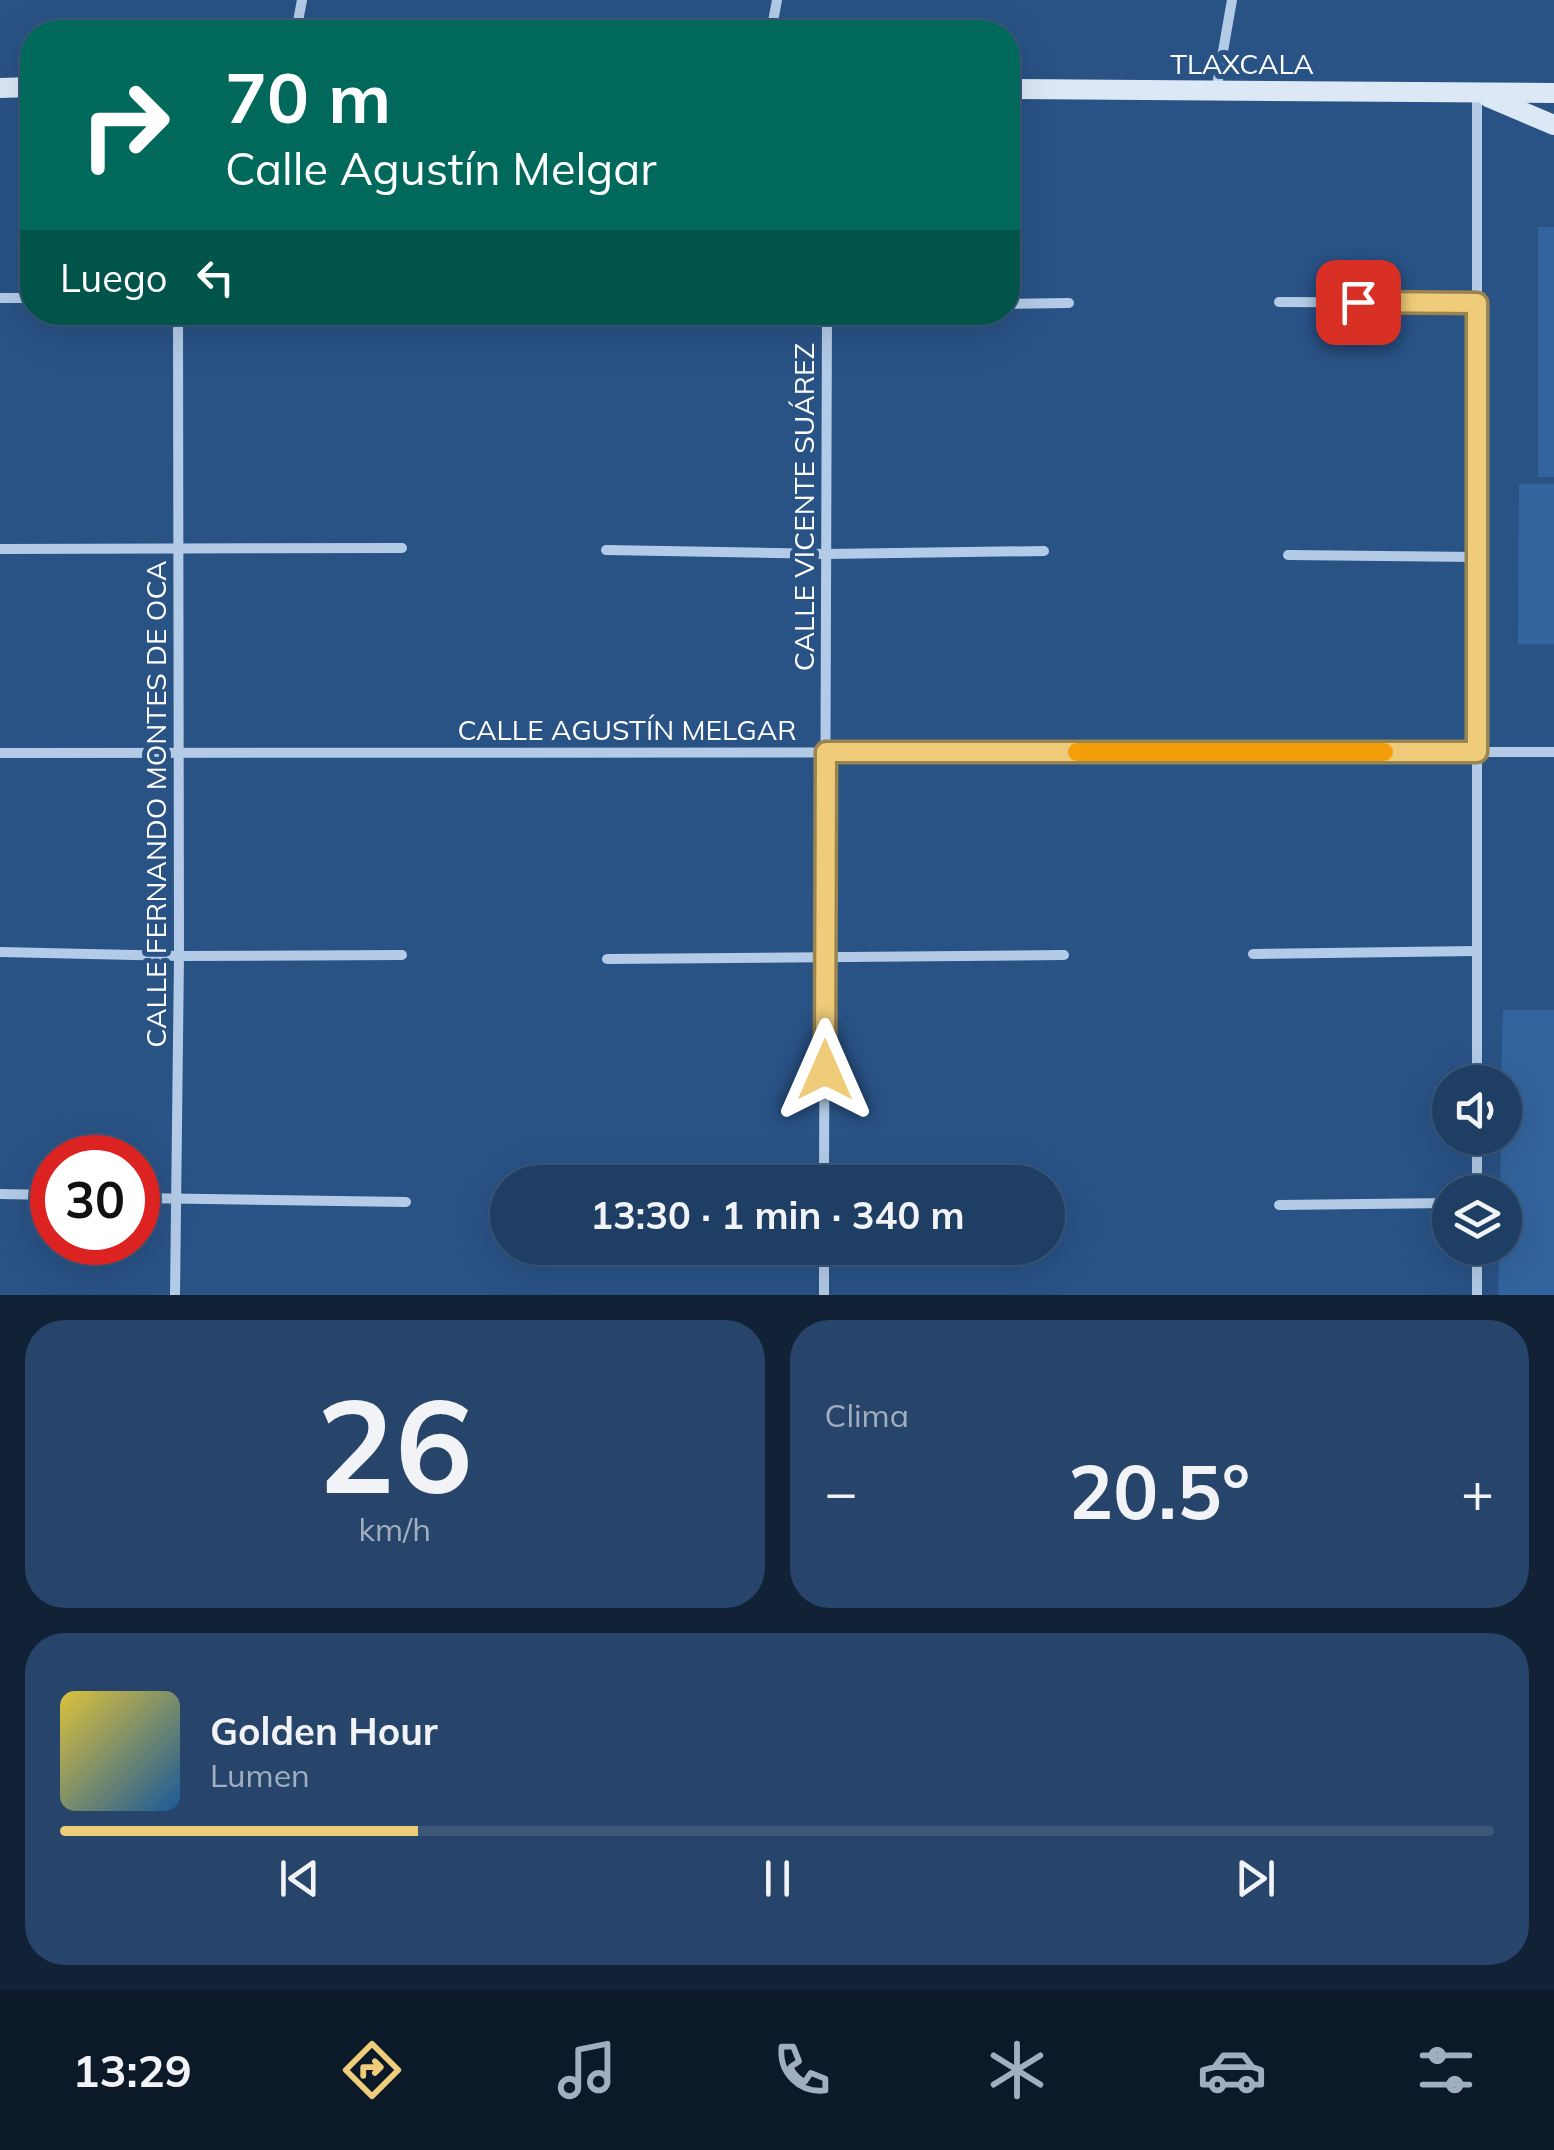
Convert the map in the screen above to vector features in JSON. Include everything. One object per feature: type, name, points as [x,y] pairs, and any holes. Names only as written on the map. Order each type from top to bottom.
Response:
[{"type":"main road","name":"TLAXCALA","points":[[1020,89],[1554,94]]},
{"type":"main road","points":[[1477,92],[1554,125]]},
{"type":"street","points":[[1216,91],[1232,0]]},
{"type":"street","points":[[1477,92],[1477,1065]]},
{"type":"street","points":[[1279,302],[1477,303]]},
{"type":"street","points":[[1020,304],[1069,303]]},
{"type":"street","name":"CALLE FERNANDO MONTES DE OCA","points":[[175,1295],[178,325]]},
{"type":"street","name":"CALLE VICENTE SUÁREZ","points":[[824,1165],[827,325]]},
{"type":"street","points":[[0,549],[402,548]]},
{"type":"street","points":[[606,550],[826,554],[1044,551]]},
{"type":"street","points":[[1288,554],[1477,558]]},
{"type":"street","name":"CALLE AGUSTÍN MELGAR","points":[[0,752],[1554,752]]},
{"type":"street","points":[[1254,954],[1477,951]]},
{"type":"street","points":[[0,952],[402,956]]},
{"type":"street","points":[[607,959],[1064,956]]},
{"type":"street","points":[[0,1194],[30,1195]]},
{"type":"street","points":[[160,1199],[406,1202]]},
{"type":"street","points":[[1279,1205],[1432,1203]]},
{"type":"street","points":[[824,1265],[824,1295]]},
{"type":"street","points":[[1477,1265],[1477,1295]]},
{"type":"shaded area","points":[[1538,227],[1554,227],[1554,477],[1538,477]]},
{"type":"shaded area","points":[[1519,484],[1554,484],[1554,644],[1518,644]]},
{"type":"shaded area","points":[[1503,1010],[1554,1010],[1554,1295],[1498,1295],[1499,1265],[1522,1265],[1522,1175],[1500,1175],[1501,1155],[1522,1155],[1522,1065],[1501,1065]]},
{"type":"slow traffic","points":[[1077,752],[1384,752]]},
{"type":"route","points":[[825,1070],[826,752],[1477,752],[1477,303],[1358,302]]}]
